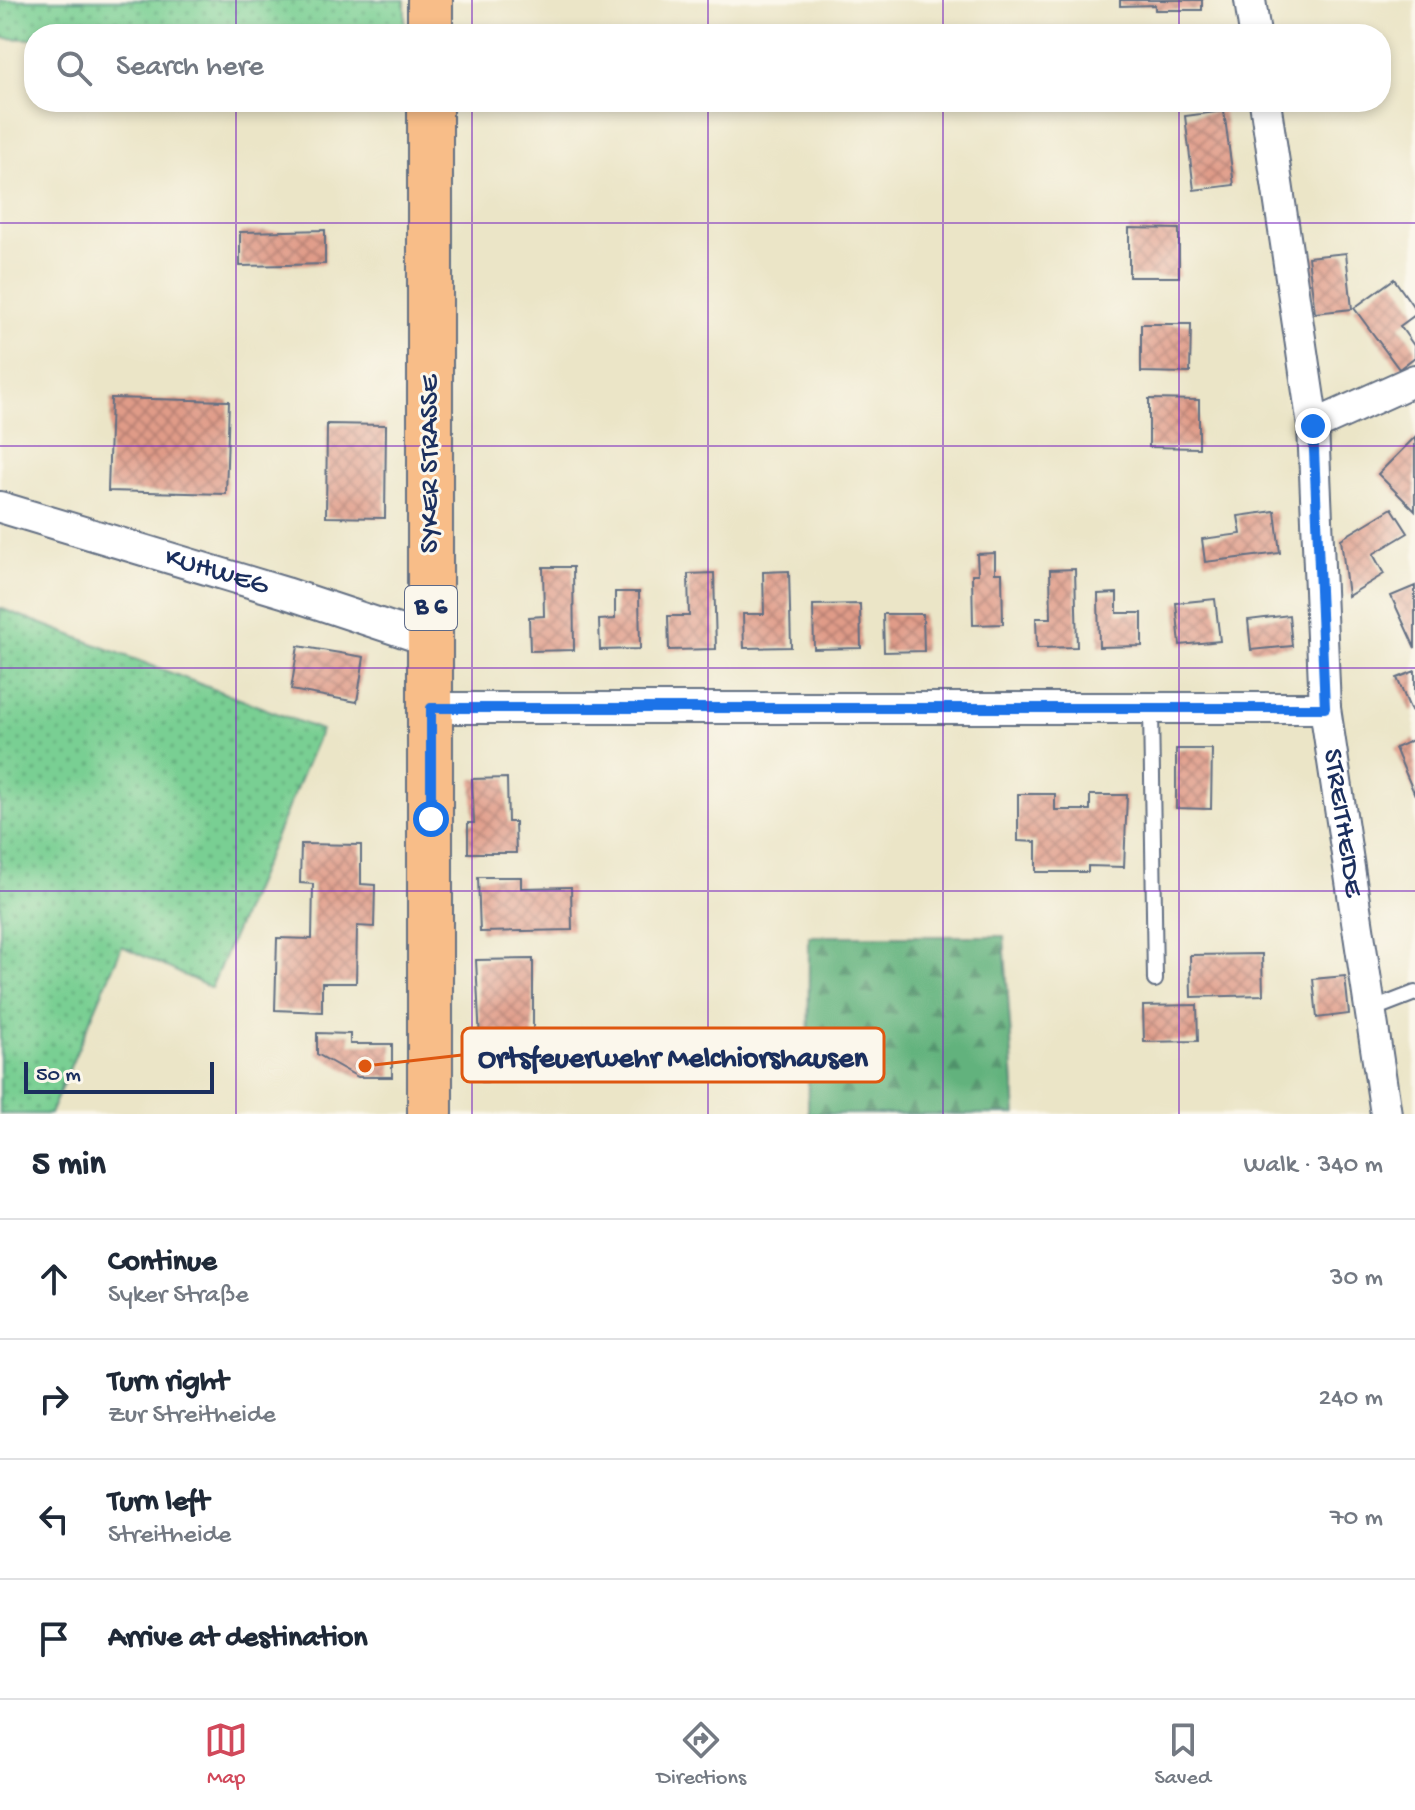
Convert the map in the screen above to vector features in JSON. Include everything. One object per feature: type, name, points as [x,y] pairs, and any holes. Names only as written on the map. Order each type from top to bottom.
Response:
[{"type":"main road","points":[[430,0],[430,24]]},
{"type":"main road","name":"SYKER STRASSE","points":[[430,112],[430,1114]]},
{"type":"street","points":[[1250,0],[1254,24]]},
{"type":"street","name":"STREITHEIDE","points":[[1266,112],[1313,426],[1325,708],[1386,1114]]},
{"type":"street","points":[[1313,426],[1415,380]]},
{"type":"street","name":"KUHWEG","points":[[0,507],[286,593],[431,641]]},
{"type":"street","points":[[431,708],[1325,708]]},
{"type":"lane","points":[[1151,708],[1155,980]]},
{"type":"lane","points":[[1371,1010],[1415,993]]},
{"type":"green space","points":[[0,0],[405,0],[405,24],[24,24],[24,39],[0,38]]},
{"type":"green space","points":[[0,608],[321,730],[211,988],[122,946],[50,1114],[0,1114]]},
{"type":"green space","points":[[809,936],[1004,936],[1016,1114],[808,1114]]},
{"type":"building","points":[[1120,0],[1202,0],[1202,10],[1155,10],[1155,5],[1120,6]]},
{"type":"building","points":[[1224,112],[1234,185],[1194,190],[1185,116]]},
{"type":"building","points":[[1129,228],[1179,229],[1179,277],[1129,277]]},
{"type":"building","points":[[325,230],[325,264],[240,266],[240,232]]},
{"type":"building","points":[[1346,253],[1352,309],[1315,313],[1308,257]]},
{"type":"building","points":[[1394,279],[1415,309],[1415,315],[1400,326],[1415,347],[1415,357],[1399,369],[1354,308]]},
{"type":"building","points":[[1141,324],[1191,324],[1190,373],[1141,372]]},
{"type":"building","points":[[111,398],[229,401],[226,494],[108,491]]},
{"type":"building","points":[[1149,399],[1199,400],[1199,448],[1149,447]]},
{"type":"building","points":[[327,424],[386,425],[385,518],[326,517]]},
{"type":"building","points":[[1415,437],[1415,511],[1378,474]]},
{"type":"building","points":[[1392,508],[1408,533],[1373,554],[1384,574],[1348,596],[1341,539]]},
{"type":"building","points":[[1275,511],[1280,553],[1205,562],[1202,539],[1241,534],[1238,516]]},
{"type":"building","points":[[995,553],[995,573],[1002,573],[1003,624],[973,625],[972,574],[978,574],[977,554]]},
{"type":"building","points":[[543,567],[573,567],[574,650],[530,651],[529,617],[544,616]]},
{"type":"building","points":[[1075,569],[1077,647],[1037,648],[1036,618],[1051,618],[1050,570]]},
{"type":"building","points":[[789,571],[791,647],[744,648],[743,614],[764,614],[763,572]]},
{"type":"building","points":[[714,573],[716,649],[669,650],[668,616],[689,616],[688,574]]},
{"type":"building","points":[[1415,586],[1415,648],[1391,596]]},
{"type":"building","points":[[615,592],[639,592],[640,649],[600,650],[599,620],[615,619]]},
{"type":"building","points":[[1117,593],[1117,613],[1142,613],[1142,646],[1099,647],[1098,594]]},
{"type":"building","points":[[1215,599],[1220,641],[1180,645],[1176,603]]},
{"type":"building","points":[[860,604],[861,648],[814,649],[813,605]]},
{"type":"building","points":[[883,614],[923,614],[924,651],[884,652]]},
{"type":"building","points":[[1289,615],[1292,646],[1251,650],[1248,620]]},
{"type":"building","points":[[298,646],[364,657],[357,702],[291,690]]},
{"type":"building","points":[[1415,671],[1415,710],[1411,711],[1397,678]]},
{"type":"building","points":[[1415,739],[1415,795],[1395,748]]},
{"type":"building","points":[[1176,749],[1212,749],[1211,809],[1176,808]]},
{"type":"building","points":[[507,778],[508,822],[515,822],[516,853],[468,853],[468,823],[474,823],[472,779]]},
{"type":"building","points":[[1018,794],[1055,794],[1055,810],[1090,810],[1090,795],[1127,795],[1124,867],[1088,866],[1088,872],[1036,872],[1036,842],[1018,841]]},
{"type":"building","points":[[301,844],[361,845],[361,884],[375,885],[374,927],[357,926],[356,983],[322,983],[322,1012],[275,1010],[277,938],[312,939],[313,884],[300,883]]},
{"type":"building","points":[[478,877],[521,877],[521,888],[571,887],[572,930],[480,932]]},
{"type":"building","points":[[1262,954],[1263,995],[1191,997],[1190,955]]},
{"type":"building","points":[[533,959],[533,1081],[482,1082],[476,960]]},
{"type":"building","points":[[1345,976],[1349,1014],[1317,1018],[1313,979]]},
{"type":"building","points":[[1197,1005],[1198,1041],[1144,1042],[1143,1006]]},
{"type":"building","points":[[317,1033],[350,1034],[350,1044],[392,1044],[392,1077],[358,1077],[317,1054]]},
{"type":"place","name":"Ortsfeuerwehr Melchiorshausen","points":[[365,1066]]},
{"type":"route","points":[[431,819],[431,708],[1325,708],[1313,426]]}]
